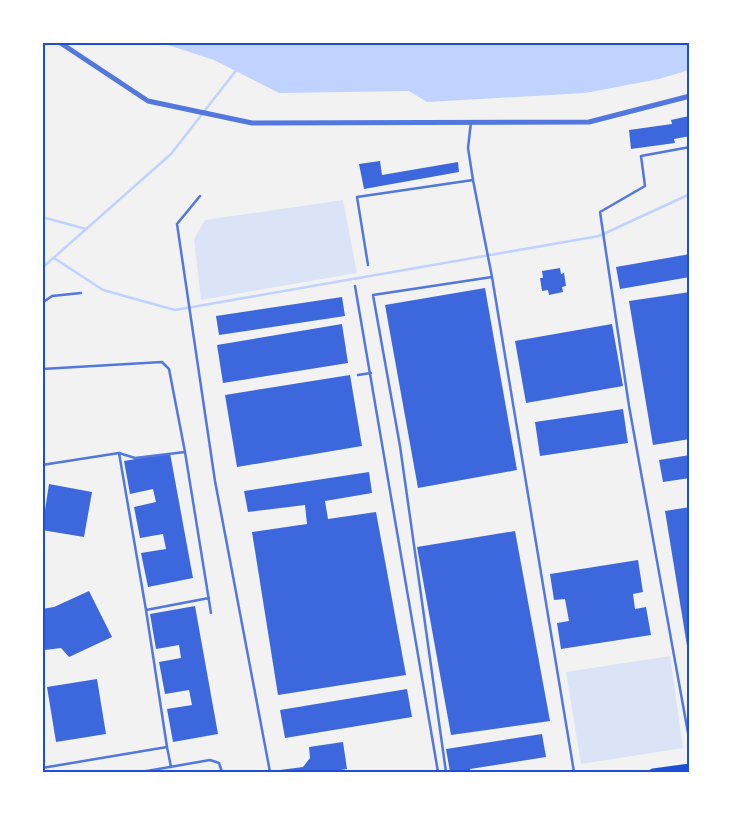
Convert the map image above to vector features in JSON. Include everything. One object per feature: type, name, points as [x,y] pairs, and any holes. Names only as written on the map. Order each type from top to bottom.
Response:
[{"type":"main road","points":[[652,772],[690,767]]},
{"type":"street","points":[[59,42],[148,101],[252,123],[589,122],[690,96]]},
{"type":"lane","points":[[472,122],[468,148],[473,180],[492,277],[574,772]]},
{"type":"lane","points":[[690,147],[641,156],[645,186],[600,212],[606,239],[629,406],[690,744]]},
{"type":"lane","points":[[368,265],[357,197],[473,180]]},
{"type":"lane","points":[[200,196],[177,224],[215,481],[270,772]]},
{"type":"lane","points":[[446,772],[400,446],[373,295],[492,277]]},
{"type":"lane","points":[[354,286],[438,772]]},
{"type":"lane","points":[[42,303],[52,296],[81,293]]},
{"type":"lane","points":[[42,369],[162,362],[169,368],[185,452],[211,613]]},
{"type":"lane","points":[[358,375],[370,372]]},
{"type":"lane","points":[[42,465],[119,453],[135,458],[185,452]]},
{"type":"lane","points":[[119,453],[171,766]]},
{"type":"lane","points":[[146,610],[209,598]]},
{"type":"lane","points":[[42,768],[168,747]]},
{"type":"lane","points":[[141,772],[210,760],[219,763],[222,772]]},
{"type":"shaded area","points":[[343,200],[357,273],[201,300],[194,239],[205,220]]},
{"type":"shaded area","points":[[670,656],[683,748],[581,764],[566,672]]},
{"type":"water","points":[[162,43],[689,43],[689,70],[659,79],[585,93],[427,102],[409,91],[279,93],[214,60]]},
{"type":"building","points":[[689,116],[690,136],[674,139],[675,143],[631,149],[629,130],[672,124],[671,120]]},
{"type":"building","points":[[380,161],[382,175],[458,162],[459,172],[364,189],[359,164]]},
{"type":"building","points":[[690,254],[690,277],[620,289],[616,267]]},
{"type":"building","points":[[560,268],[561,274],[564,273],[566,286],[562,287],[563,292],[549,295],[548,290],[542,291],[540,278],[543,278],[542,271]]},
{"type":"building","points":[[485,288],[517,470],[418,488],[385,305]]},
{"type":"building","points":[[690,292],[690,439],[653,445],[629,301]]},
{"type":"building","points":[[342,297],[345,316],[219,335],[216,316]]},
{"type":"building","points":[[342,324],[348,363],[223,383],[217,345]]},
{"type":"building","points":[[612,324],[623,386],[526,403],[515,341]]},
{"type":"building","points":[[350,375],[362,446],[237,467],[225,395]]},
{"type":"building","points":[[623,409],[628,443],[540,456],[535,422]]},
{"type":"building","points":[[170,453],[193,578],[148,587],[141,553],[166,549],[163,534],[140,538],[134,507],[156,502],[153,489],[130,494],[124,461]]},
{"type":"building","points":[[690,455],[690,478],[663,482],[659,460]]},
{"type":"building","points":[[369,472],[372,493],[325,501],[328,519],[376,512],[406,675],[278,695],[252,532],[307,524],[305,505],[248,512],[244,491]]},
{"type":"building","points":[[49,484],[92,492],[84,537],[42,530]]},
{"type":"building","points":[[690,507],[690,652],[688,652],[665,511]]},
{"type":"building","points":[[515,531],[550,721],[451,735],[417,547]]},
{"type":"building","points":[[638,560],[643,592],[633,594],[635,609],[646,607],[651,635],[561,649],[557,623],[569,621],[565,599],[554,600],[550,574]]},
{"type":"building","points":[[89,591],[112,637],[69,657],[61,648],[45,650],[42,609],[54,607]]},
{"type":"building","points":[[195,606],[218,734],[173,742],[167,709],[192,705],[189,690],[165,694],[159,662],[181,658],[179,645],[156,649],[150,614]]},
{"type":"building","points":[[97,679],[106,734],[56,742],[47,687]]},
{"type":"building","points":[[407,689],[412,717],[285,738],[280,710]]},
{"type":"building","points":[[542,734],[546,757],[470,769],[470,772],[450,772],[446,749]]},
{"type":"building","points":[[343,742],[347,769],[328,772],[281,772],[280,770],[303,767],[310,758],[309,747]]},
{"type":"waterway","points":[[42,268],[171,154],[238,68]]},
{"type":"waterway","points":[[54,258],[103,290],[175,310],[599,236],[690,194]]},
{"type":"waterway","points":[[42,217],[86,229]]}]
